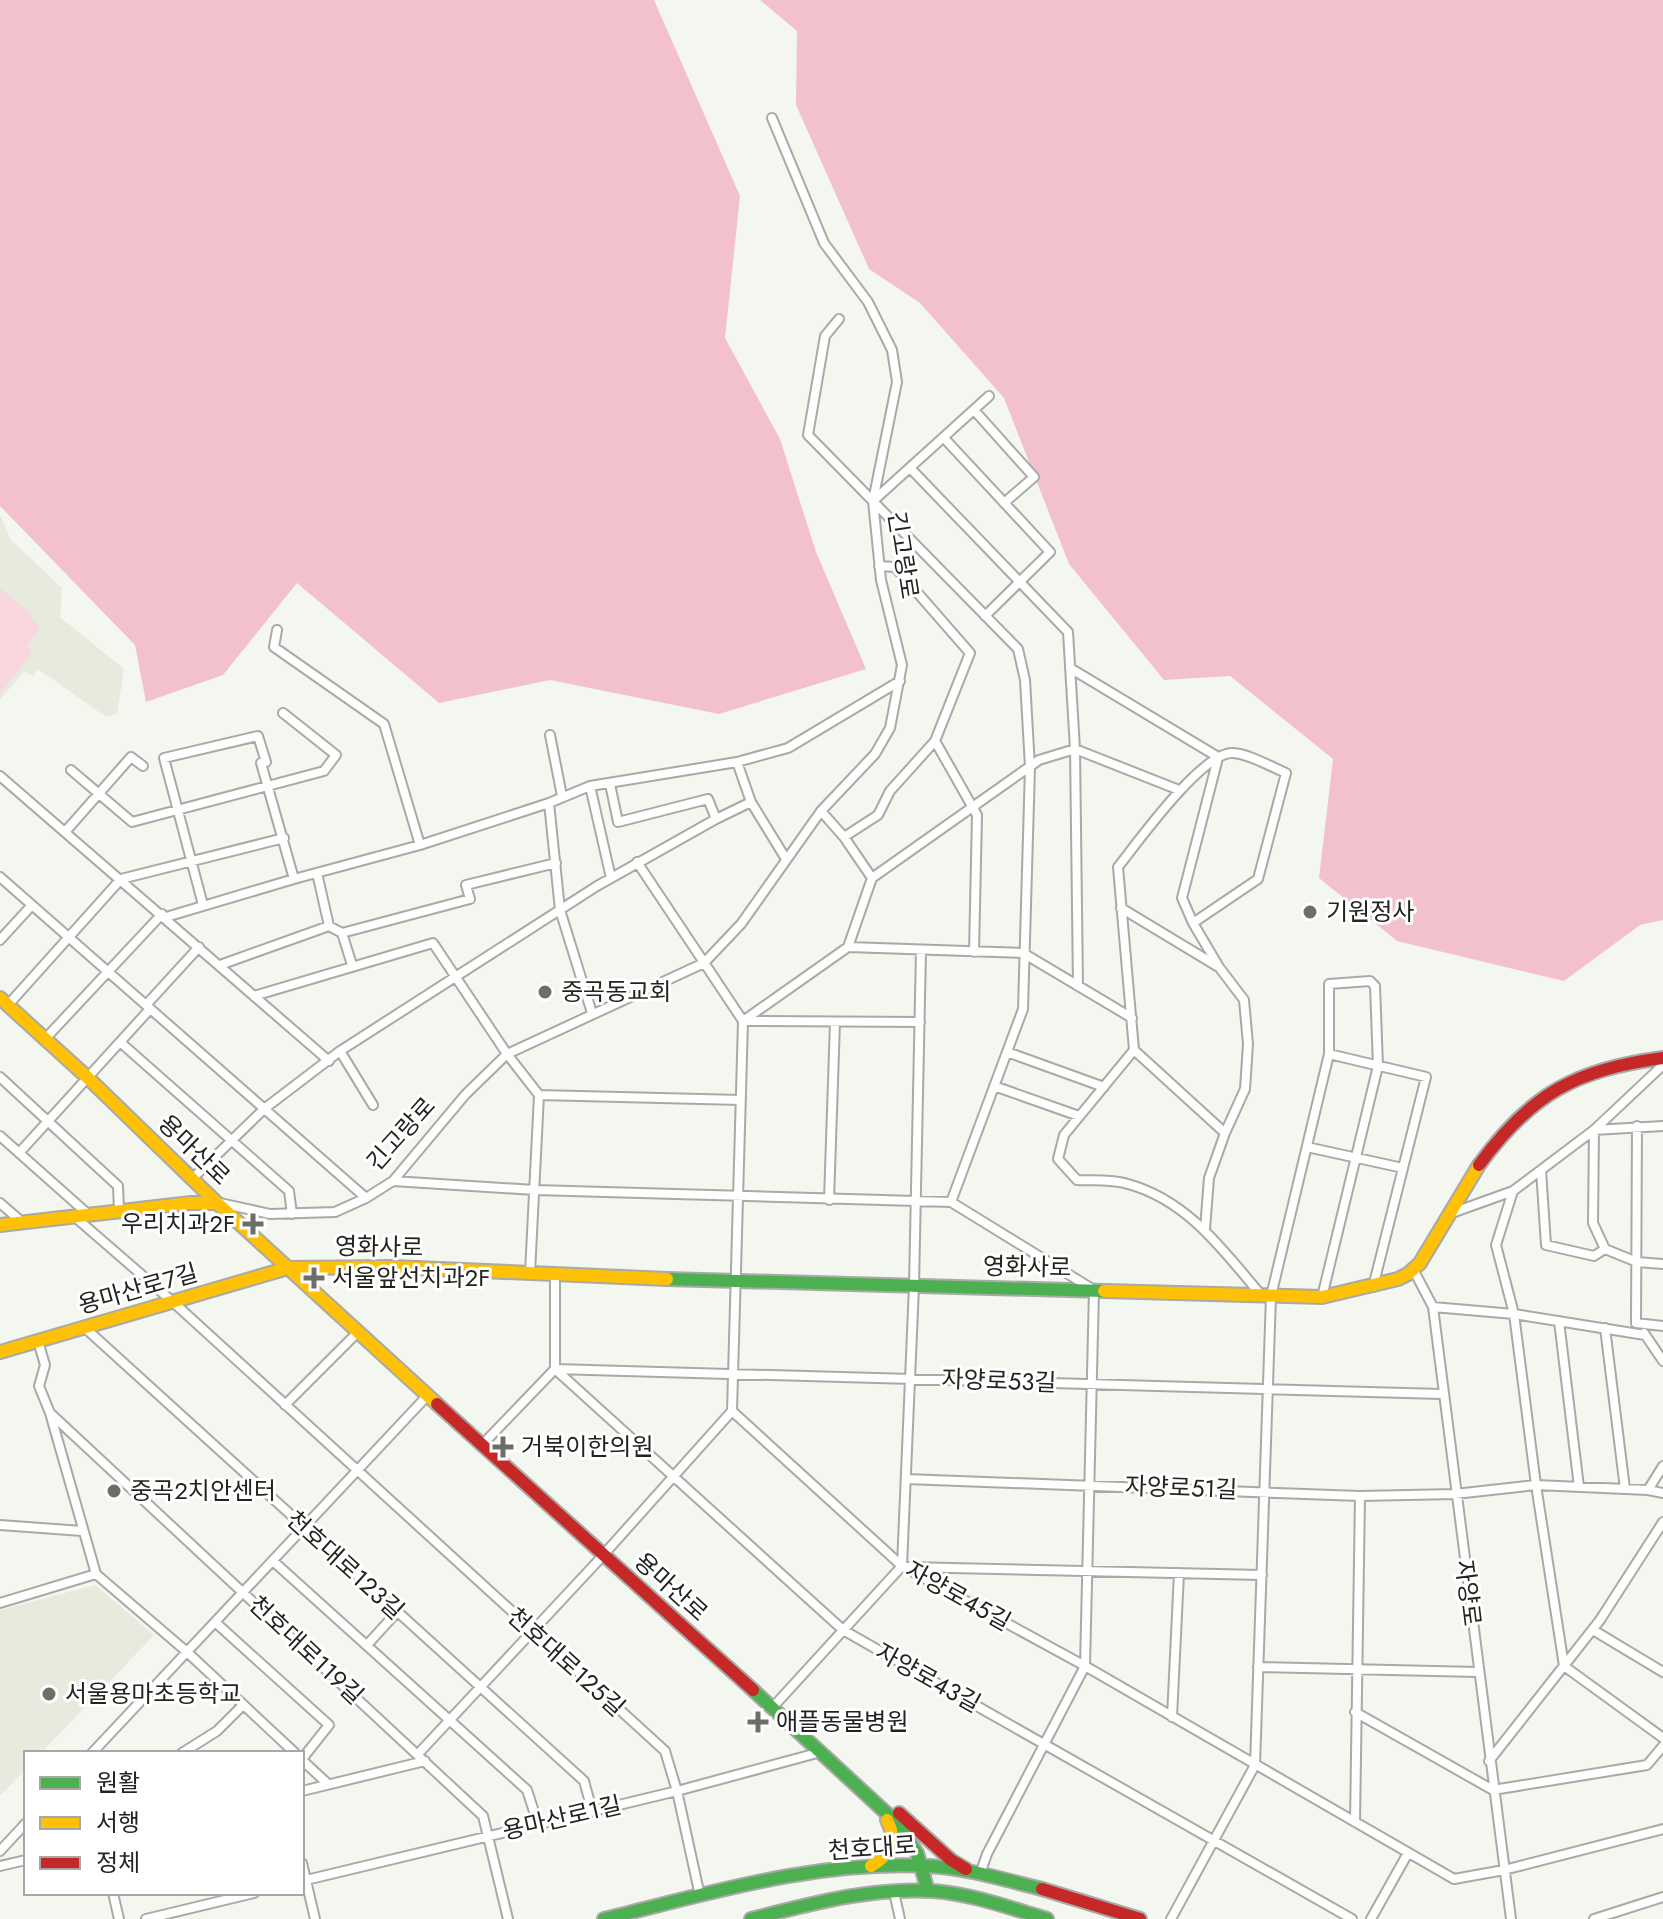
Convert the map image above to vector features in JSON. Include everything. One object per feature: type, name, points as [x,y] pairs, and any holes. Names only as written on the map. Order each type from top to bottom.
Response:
[{"type":"main road","name":"용마산로","points":[[2,1000],[217,1203],[877,1802],[904,1831],[924,1866],[928,1891]]},
{"type":"main road","points":[[1414,1271],[1475,1169],[1502,1134],[1548,1091],[1590,1072],[1663,1058]]},
{"type":"main road","name":"긴고랑로","points":[[0,1225],[217,1203]]},
{"type":"main road","name":"영화사로","points":[[288,1268],[393,1267],[555,1276],[1322,1297],[1373,1287],[1414,1271]]},
{"type":"main road","name":"용마산로7길","points":[[0,1352],[288,1268]]},
{"type":"main road","points":[[877,1802],[901,1815],[951,1860],[976,1873]]},
{"type":"main road","points":[[864,1868],[882,1859],[895,1842],[894,1829],[877,1802]]},
{"type":"main road","name":"천호대로","points":[[604,1919],[783,1879],[864,1868],[924,1866],[976,1873],[1050,1891],[1140,1919]]},
{"type":"main road","name":"천호대로","points":[[751,1919],[831,1901],[894,1892],[928,1891],[1047,1919]]},
{"type":"street","name":"긴고랑로","points":[[217,1203],[270,1214],[292,1214],[335,1212],[366,1198],[393,1181],[465,1095],[507,1054],[704,963],[741,924],[821,811],[875,754],[890,728],[902,665],[879,566],[873,501],[897,382],[892,350],[868,302],[824,243],[772,118]]},
{"type":"street","points":[[839,319],[825,336],[808,435],[1018,649],[1025,680],[1030,767],[1023,1009],[951,1202]]},
{"type":"street","points":[[873,501],[989,396]]},
{"type":"street","points":[[974,410],[1034,477],[1004,503]]},
{"type":"street","points":[[944,438],[1050,552],[985,616]]},
{"type":"street","points":[[911,469],[1068,632],[1075,749],[1078,986]]},
{"type":"street","points":[[844,837],[878,815],[890,791],[935,741],[970,653],[895,567],[879,566]]},
{"type":"street","points":[[277,630],[274,647],[384,724],[420,845]]},
{"type":"street","points":[[1070,668],[1218,757]]},
{"type":"street","points":[[45,1039],[164,916],[420,845],[549,803],[590,786],[737,762],[788,748],[901,681]]},
{"type":"street","points":[[71,770],[132,822],[324,771],[336,755],[283,713]]},
{"type":"street","points":[[550,735],[562,796]]},
{"type":"street","points":[[203,905],[164,758],[258,736],[266,762],[261,763],[267,787],[294,879]]},
{"type":"street","points":[[935,741],[977,815],[974,952]]},
{"type":"street","points":[[743,1021],[848,947],[872,878],[1039,760],[1075,749],[1179,790]]},
{"type":"street","points":[[1193,923],[1258,879],[1286,773],[1232,753],[1218,757],[1179,790],[1118,867],[1134,1050],[1064,1135],[1058,1159],[1077,1180],[1125,1183],[1163,1196],[1205,1229],[1266,1296]]},
{"type":"street","points":[[65,832],[131,757],[143,766]]},
{"type":"street","points":[[1205,1229],[1209,1178],[1245,1089],[1248,1044],[1244,1000],[1219,967],[1182,898],[1218,757]]},
{"type":"street","points":[[737,762],[751,802],[786,859]]},
{"type":"street","points":[[0,777],[329,1061]]},
{"type":"street","points":[[610,784],[618,822],[708,799],[716,819]]},
{"type":"street","points":[[590,786],[611,878]]},
{"type":"street","points":[[192,1179],[264,1109],[340,1051],[637,862],[751,802]]},
{"type":"street","points":[[549,803],[560,910],[592,1013]]},
{"type":"street","points":[[821,811],[844,837],[872,878]]},
{"type":"street","points":[[2,1000],[70,939],[121,879],[284,838]]},
{"type":"street","points":[[304,1790],[422,1757],[450,1720],[603,1556],[732,1411],[743,1021],[637,862]]},
{"type":"street","points":[[220,965],[329,926],[342,933],[470,899],[466,885],[556,863]]},
{"type":"street","points":[[317,873],[329,926]]},
{"type":"street","points":[[0,877],[366,1198]]},
{"type":"street","points":[[0,940],[32,905]]},
{"type":"street","points":[[1121,908],[1219,967]]},
{"type":"street","points":[[342,933],[352,965]]},
{"type":"street","points":[[254,996],[433,943],[507,1054],[539,1095],[530,1273]]},
{"type":"street","points":[[19,1153],[120,1042],[199,947]]},
{"type":"street","points":[[848,947],[1023,953],[1132,1018]]},
{"type":"street","points":[[773,1707],[902,1566],[914,1286],[921,950]]},
{"type":"street","points":[[1171,1919],[1255,1765],[1268,1389],[1266,1296],[1329,1054],[1329,984],[1370,981],[1375,986],[1378,1066],[1322,1297]]},
{"type":"street","points":[[743,1021],[920,1022]]},
{"type":"street","points":[[829,1200],[835,1022]]},
{"type":"street","points":[[120,1042],[289,1191],[292,1214]]},
{"type":"street","points":[[1134,1050],[1225,1133]]},
{"type":"street","points":[[340,1051],[373,1105]]},
{"type":"street","points":[[1007,1052],[1104,1087]]},
{"type":"street","points":[[1329,1054],[1426,1077],[1373,1287]]},
{"type":"street","points":[[1448,1214],[1513,1191],[1594,1130],[1663,1065]]},
{"type":"street","points":[[0,1077],[118,1186],[119,1211]]},
{"type":"street","points":[[994,1086],[1079,1116]]},
{"type":"street","points":[[539,1095],[741,1100]]},
{"type":"street","points":[[1637,1126],[1636,1323],[1663,1361]]},
{"type":"street","points":[[1594,1130],[1663,1126]]},
{"type":"street","points":[[1594,1130],[1593,1223],[1605,1249],[1637,1262],[1663,1264]]},
{"type":"street","points":[[0,1136],[89,1215]]},
{"type":"street","points":[[1307,1147],[1403,1168]]},
{"type":"street","points":[[1541,1170],[1546,1245],[1594,1256],[1605,1249]]},
{"type":"street","points":[[393,1181],[739,1198],[951,1202],[1094,1290],[1085,1666],[976,1873]]},
{"type":"street","points":[[1513,1191],[1496,1245],[1514,1314],[1564,1666],[1663,1738]]},
{"type":"street","points":[[0,1203],[22,1222]]},
{"type":"street","name":"천호대로125길","points":[[75,1217],[173,1302],[665,1751],[700,1896]]},
{"type":"street","name":"자양로","points":[[1414,1271],[1433,1307],[1511,1919]]},
{"type":"street","points":[[482,1445],[555,1369],[555,1276]]},
{"type":"street","points":[[1433,1307],[1514,1314],[1645,1335]]},
{"type":"street","points":[[1559,1321],[1579,1487]]},
{"type":"street","points":[[1636,1323],[1663,1326]]},
{"type":"street","name":"천호대로123길","points":[[84,1327],[584,1781],[592,1810]]},
{"type":"street","points":[[1605,1328],[1625,1489]]},
{"type":"street","points":[[285,1405],[358,1332]]},
{"type":"street","points":[[38,1341],[45,1365],[39,1386],[50,1413],[96,1574],[187,1652],[293,1751]]},
{"type":"street","name":"자양로53길","points":[[555,1369],[1442,1394]]},
{"type":"street","name":"자양로43길","points":[[555,1369],[843,1630],[1352,1919]]},
{"type":"street","points":[[94,1751],[428,1395]]},
{"type":"street","name":"자양로45길","points":[[732,1411],[902,1566],[1085,1666],[1454,1879],[1504,1870],[1663,1829]]},
{"type":"street","name":"천호대로119길","points":[[50,1413],[483,1816],[508,1919]]},
{"type":"street","points":[[1648,1490],[1663,1466]]},
{"type":"street","name":"자양로51길","points":[[906,1479],[1360,1496],[1455,1494],[1536,1485],[1663,1493]]},
{"type":"street","points":[[1355,1822],[1360,1496]]},
{"type":"street","points":[[1489,1761],[1593,1630],[1663,1522]]},
{"type":"street","points":[[0,1525],[82,1531]]},
{"type":"street","points":[[273,1561],[527,1790],[538,1824]]},
{"type":"street","points":[[902,1566],[1262,1575]]},
{"type":"street","points":[[1172,1717],[1179,1573]]},
{"type":"street","points":[[0,1603],[96,1574]]},
{"type":"street","points":[[367,1645],[397,1612]]},
{"type":"street","points":[[215,1622],[329,1725],[304,1756]]},
{"type":"street","points":[[1593,1630],[1663,1672]]},
{"type":"street","points":[[1258,1667],[1478,1672]]},
{"type":"street","points":[[185,1751],[217,1731],[243,1705]]},
{"type":"street","points":[[1355,1712],[1493,1790],[1647,1765],[1663,1746]]},
{"type":"street","name":"용마산로1길","points":[[304,1881],[677,1791],[822,1751]]},
{"type":"street","points":[[304,1761],[328,1784]]},
{"type":"street","points":[[0,1851],[24,1825]]},
{"type":"street","points":[[1371,1919],[1408,1853]]},
{"type":"street","points":[[0,1866],[24,1860]]},
{"type":"street","points":[[304,1881],[315,1919]]},
{"type":"street","points":[[894,1892],[900,1919]]},
{"type":"street","points":[[113,1895],[119,1919]]},
{"type":"street","points":[[146,1919],[246,1895]]},
{"type":"street","points":[[1594,1919],[1663,1897]]},
{"type":"street","points":[[1626,1909],[1632,1919]]},
{"type":"shaded area","points":[[0,0],[654,0],[740,196],[725,338],[780,439],[816,552],[866,669],[719,714],[550,680],[439,703],[297,583],[223,675],[146,702],[135,645],[0,506]]},
{"type":"shaded area","points":[[760,0],[1663,0],[1663,920],[1640,925],[1564,981],[1397,941],[1319,878],[1333,759],[1230,676],[1164,680],[1069,564],[1004,398],[920,303],[869,269],[796,105],[797,31]]},
{"type":"shaded area","points":[[0,515],[11,540],[62,588],[60,617],[124,669],[117,714],[106,717],[38,669],[33,676],[24,671],[0,700]]},
{"type":"shaded area","points":[[0,588],[32,614],[30,618],[41,627],[27,646],[33,652],[0,694]]},
{"type":"shaded area","name":"서울용마초등학교","points":[[95,1585],[154,1635],[43,1751],[24,1751],[24,1771],[0,1796],[0,1610]]},
{"type":"traffic: fast","points":[[667,1279],[1104,1291]]},
{"type":"traffic: fast","points":[[753,1690],[896,1822],[917,1853],[928,1891]]},
{"type":"traffic: fast","points":[[604,1919],[764,1880],[887,1865],[943,1867],[1042,1889]]},
{"type":"traffic: fast","points":[[751,1919],[841,1898],[910,1890],[962,1895],[1047,1919]]},
{"type":"traffic: slow","points":[[0,998],[217,1203],[437,1404]]},
{"type":"traffic: slow","points":[[1104,1291],[1322,1297],[1398,1279],[1420,1263],[1479,1165]]},
{"type":"traffic: slow","points":[[0,1225],[191,1203],[217,1203]]},
{"type":"traffic: slow","points":[[0,1352],[288,1268],[393,1267],[667,1279]]},
{"type":"traffic: slow","points":[[871,1866],[891,1847],[892,1835],[887,1820]]},
{"type":"traffic: jam","points":[[1479,1165],[1518,1120],[1558,1089],[1605,1070],[1663,1058]]},
{"type":"traffic: jam","points":[[437,1404],[753,1690]]},
{"type":"traffic: jam","points":[[899,1813],[951,1860],[966,1869]]},
{"type":"traffic: jam","points":[[1042,1889],[1140,1919]]},
{"type":"place","name":"기원정사","points":[[1310,912]]},
{"type":"place","name":"중곡동교회","points":[[545,992]]},
{"type":"place","name":"우리치과2F","points":[[253,1224]]},
{"type":"place","name":"서울앞선치과2F","points":[[314,1278]]},
{"type":"place","name":"거북이한의원","points":[[503,1447]]},
{"type":"place","name":"중곡2치안센터","points":[[114,1491]]},
{"type":"place","name":"서울용마초등학교","points":[[49,1694]]},
{"type":"place","name":"애플동물병원","points":[[758,1722]]}]
